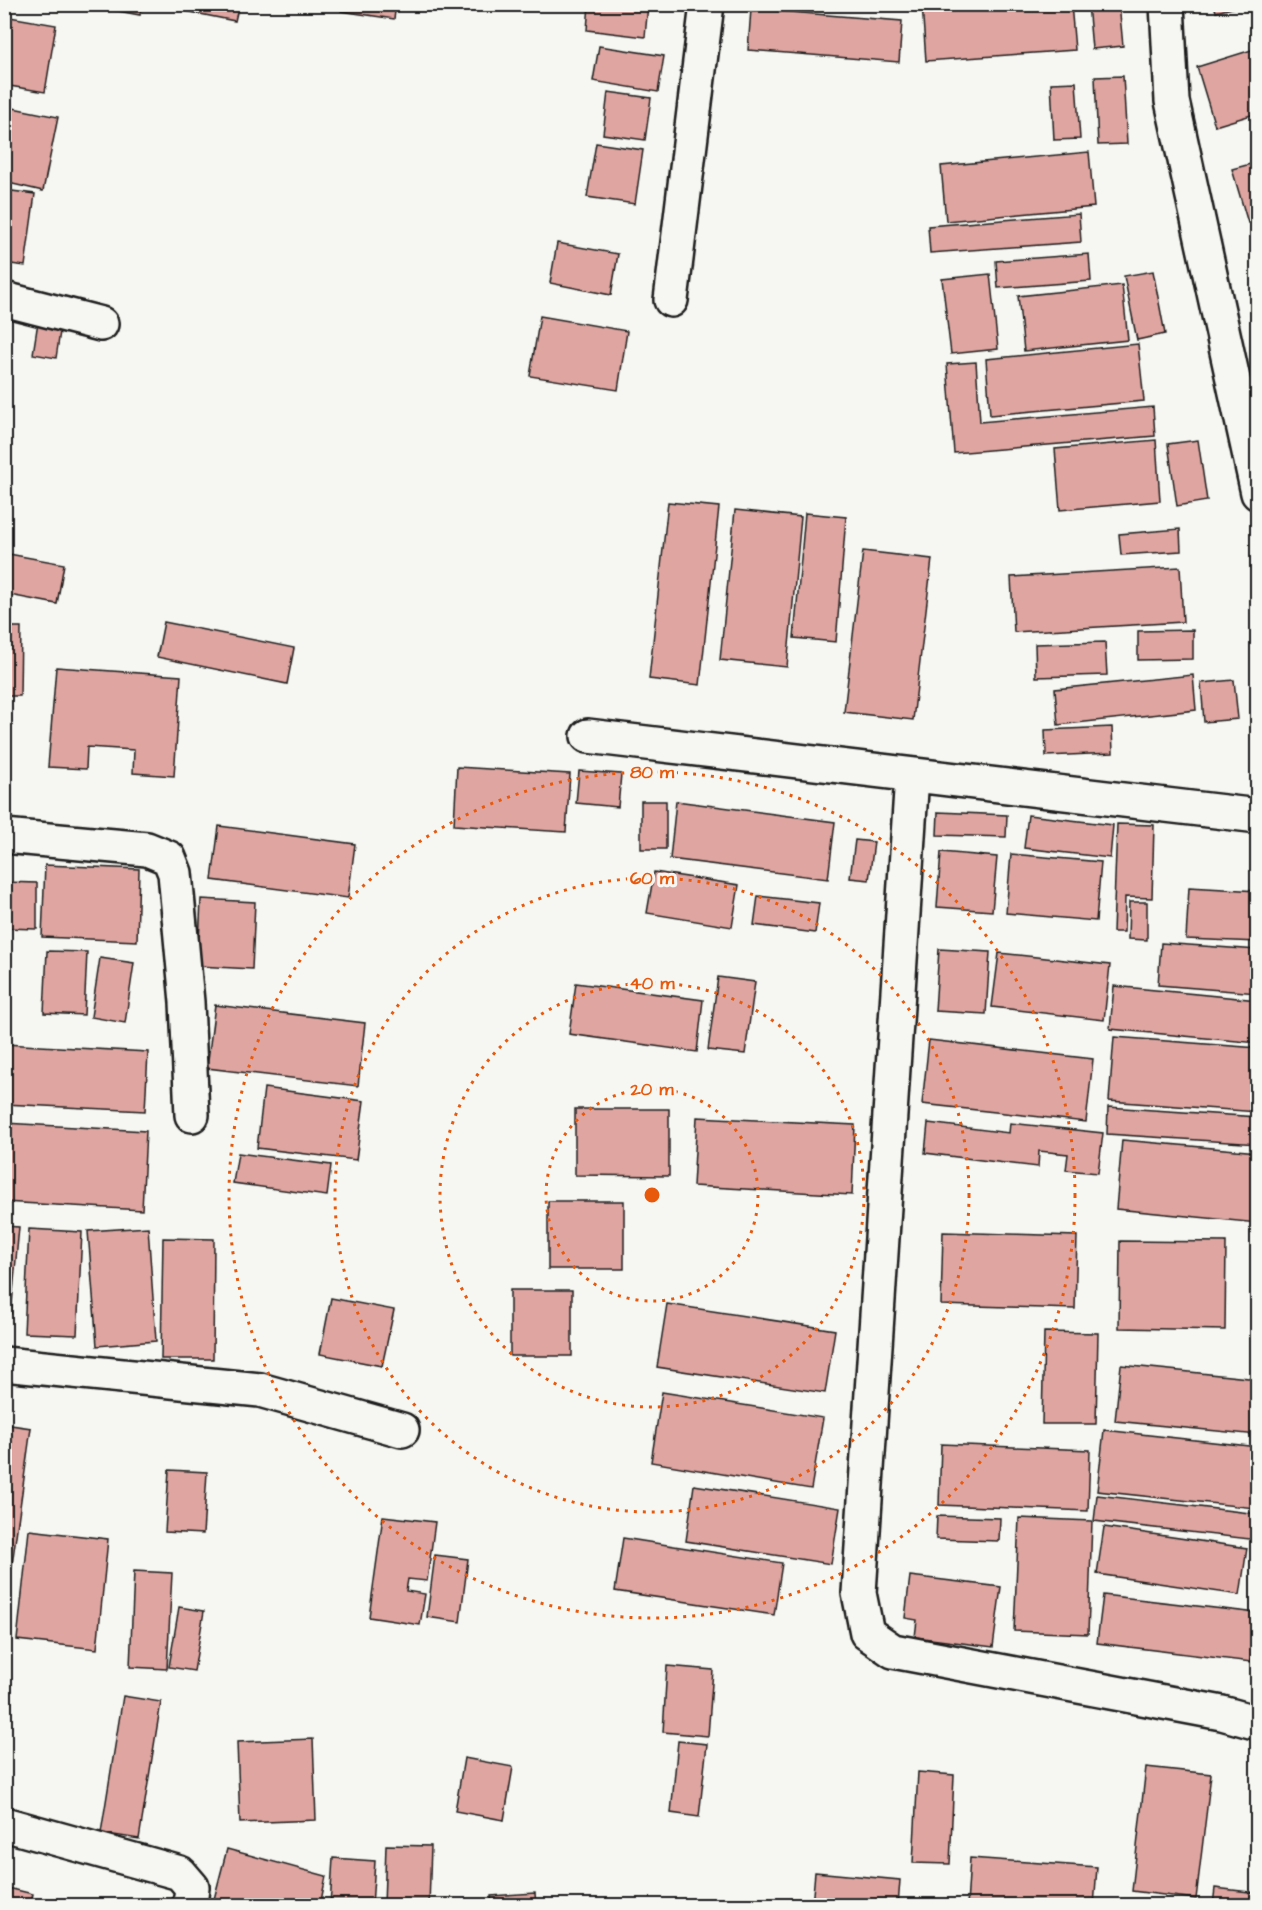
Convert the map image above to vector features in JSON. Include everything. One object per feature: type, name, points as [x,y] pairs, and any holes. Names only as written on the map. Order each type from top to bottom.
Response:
[{"type":"street","points":[[671,300],[707,4]]},
{"type":"street","points":[[1167,4],[1172,101],[1257,494]]},
{"type":"street","points":[[4,299],[101,324]]},
{"type":"street","points":[[588,736],[1257,816]]},
{"type":"street","points":[[912,775],[859,1593],[867,1633],[893,1652],[1222,1713],[1257,1723]]},
{"type":"street","points":[[4,837],[147,849],[169,858],[175,873],[186,991],[192,1115]]},
{"type":"street","points":[[4,1364],[260,1390],[402,1430]]},
{"type":"street","points":[[4,1824],[180,1873],[192,1887],[190,1905]]},
{"type":"building","points":[[81,4],[142,4],[140,15]]},
{"type":"building","points":[[171,4],[239,4],[235,21],[170,8]]},
{"type":"building","points":[[342,4],[396,4],[394,19],[341,11]]},
{"type":"building","points":[[589,4],[648,4],[645,37],[587,30]]},
{"type":"building","points":[[922,4],[1071,4],[1075,50],[926,61]]},
{"type":"building","points":[[1088,4],[1119,4],[1123,46],[1092,49]]},
{"type":"building","points":[[1214,4],[1248,4],[1216,12]]},
{"type":"building","points":[[751,9],[902,21],[899,62],[748,50]]},
{"type":"building","points":[[4,16],[56,25],[45,92],[4,85]]},
{"type":"building","points":[[599,46],[664,56],[658,92],[593,81]]},
{"type":"building","points":[[1258,48],[1258,113],[1215,126],[1197,67]]},
{"type":"building","points":[[1123,76],[1127,144],[1098,145],[1095,77]]},
{"type":"building","points":[[1076,82],[1080,139],[1054,140],[1051,83]]},
{"type":"building","points":[[608,92],[651,98],[645,140],[603,134]]},
{"type":"building","points":[[8,107],[58,117],[43,191],[4,182],[4,124]]},
{"type":"building","points":[[596,143],[643,150],[635,204],[587,197]]},
{"type":"building","points":[[1089,152],[1094,207],[946,221],[941,166]]},
{"type":"building","points":[[1258,162],[1258,220],[1248,223],[1232,169]]},
{"type":"building","points":[[4,190],[35,194],[25,266],[4,263]]},
{"type":"building","points":[[1079,214],[1081,242],[930,253],[928,226]]},
{"type":"building","points":[[557,243],[618,254],[611,295],[550,283]]},
{"type":"building","points":[[1089,254],[1091,281],[998,288],[996,261]]},
{"type":"building","points":[[1153,271],[1165,334],[1137,340],[1124,276]]},
{"type":"building","points":[[990,274],[998,349],[951,354],[942,279]]},
{"type":"building","points":[[1122,285],[1128,340],[1024,351],[1018,296]]},
{"type":"building","points":[[540,316],[627,331],[618,390],[530,376]]},
{"type":"building","points":[[38,322],[61,325],[56,358],[33,354]]},
{"type":"building","points":[[1138,344],[1144,401],[990,415],[986,359]]},
{"type":"building","points":[[976,362],[980,422],[1153,407],[1155,436],[954,453],[947,364]]},
{"type":"building","points":[[1156,440],[1160,501],[1060,510],[1055,449]]},
{"type":"building","points":[[1198,440],[1207,501],[1177,506],[1168,444]]},
{"type":"building","points":[[668,502],[719,507],[700,685],[649,679]]},
{"type":"building","points":[[735,510],[801,517],[787,667],[720,660]]},
{"type":"building","points":[[805,513],[846,517],[836,642],[794,638]]},
{"type":"building","points":[[1180,529],[1181,551],[1121,555],[1119,534]]},
{"type":"building","points":[[863,551],[932,559],[913,720],[844,712]]},
{"type":"building","points":[[9,554],[64,564],[57,604],[4,594]]},
{"type":"building","points":[[1180,567],[1183,622],[1014,632],[1011,577]]},
{"type":"building","points":[[164,622],[294,648],[287,684],[157,657]]},
{"type":"building","points":[[4,627],[21,627],[20,696],[4,696]]},
{"type":"building","points":[[1193,630],[1193,659],[1138,660],[1138,631]]},
{"type":"building","points":[[1105,642],[1107,675],[1036,677],[1035,644]]},
{"type":"building","points":[[56,667],[181,676],[174,776],[133,773],[134,750],[87,747],[86,769],[48,767]]},
{"type":"building","points":[[1193,675],[1196,710],[1058,725],[1055,689]]},
{"type":"building","points":[[1234,680],[1238,719],[1204,722],[1201,683]]},
{"type":"building","points":[[1112,727],[1113,753],[1046,756],[1045,730]]},
{"type":"building","points":[[457,767],[570,774],[566,832],[454,825]]},
{"type":"building","points":[[579,771],[621,774],[618,807],[576,803]]},
{"type":"building","points":[[641,801],[666,801],[666,849],[641,849]]},
{"type":"building","points":[[676,801],[835,822],[828,879],[670,859]]},
{"type":"building","points":[[938,812],[1007,815],[1006,837],[937,835]]},
{"type":"building","points":[[1028,815],[1113,825],[1110,858],[1024,848]]},
{"type":"building","points":[[1117,824],[1154,825],[1152,898],[1125,897],[1124,932],[1113,932]]},
{"type":"building","points":[[219,826],[355,844],[348,898],[212,880]]},
{"type":"building","points":[[855,840],[874,842],[869,880],[850,878]]},
{"type":"building","points":[[941,852],[997,857],[992,911],[937,907]]},
{"type":"building","points":[[1011,854],[1101,862],[1096,921],[1006,913]]},
{"type":"building","points":[[45,865],[139,869],[137,941],[42,937]]},
{"type":"building","points":[[654,872],[739,885],[732,927],[647,913]]},
{"type":"building","points":[[4,882],[37,883],[37,929],[4,928]]},
{"type":"building","points":[[1189,887],[1258,891],[1258,942],[1186,939]]},
{"type":"building","points":[[758,896],[819,903],[815,933],[754,925]]},
{"type":"building","points":[[201,899],[255,902],[252,969],[198,966]]},
{"type":"building","points":[[1129,902],[1147,902],[1147,940],[1128,939]]},
{"type":"building","points":[[1161,943],[1258,950],[1258,993],[1158,985]]},
{"type":"building","points":[[939,949],[990,952],[986,1014],[935,1011]]},
{"type":"building","points":[[47,951],[87,952],[84,1015],[44,1013]]},
{"type":"building","points":[[999,953],[1110,965],[1104,1020],[992,1007]]},
{"type":"building","points":[[100,958],[134,963],[125,1023],[91,1017]]},
{"type":"building","points":[[718,977],[755,982],[745,1054],[708,1050]]},
{"type":"building","points":[[576,983],[703,1000],[697,1052],[569,1034]]},
{"type":"building","points":[[1114,986],[1258,1000],[1258,1043],[1110,1029]]},
{"type":"building","points":[[215,1005],[365,1023],[358,1086],[207,1068]]},
{"type":"building","points":[[1114,1037],[1258,1048],[1258,1112],[1109,1101]]},
{"type":"building","points":[[929,1040],[1093,1059],[1086,1122],[922,1104]]},
{"type":"building","points":[[4,1044],[148,1052],[145,1111],[4,1104]]},
{"type":"building","points":[[264,1088],[364,1101],[356,1160],[257,1148]]},
{"type":"building","points":[[1108,1107],[1258,1117],[1258,1144],[1107,1134]]},
{"type":"building","points":[[575,1109],[669,1109],[669,1176],[575,1175]]},
{"type":"building","points":[[697,1117],[855,1125],[852,1195],[693,1186]]},
{"type":"building","points":[[4,1123],[146,1131],[142,1210],[4,1202]]},
{"type":"building","points":[[928,1123],[1009,1133],[1010,1123],[1103,1133],[1098,1173],[1066,1170],[1068,1154],[1039,1151],[1038,1167],[925,1153]]},
{"type":"building","points":[[1122,1140],[1258,1152],[1258,1223],[1116,1209]]},
{"type":"building","points":[[238,1153],[331,1165],[327,1196],[233,1183]]},
{"type":"building","points":[[548,1201],[624,1201],[624,1269],[548,1269]]},
{"type":"building","points":[[4,1226],[19,1227],[11,1314],[4,1314]]},
{"type":"building","points":[[148,1227],[156,1341],[97,1346],[88,1231]]},
{"type":"building","points":[[29,1229],[82,1232],[77,1335],[24,1333]]},
{"type":"building","points":[[943,1232],[1077,1236],[1075,1309],[941,1305]]},
{"type":"building","points":[[163,1238],[214,1239],[213,1359],[161,1359]]},
{"type":"building","points":[[1120,1241],[1226,1242],[1225,1330],[1119,1328]]},
{"type":"building","points":[[510,1290],[572,1290],[572,1356],[510,1356]]},
{"type":"building","points":[[331,1298],[394,1310],[382,1366],[320,1354]]},
{"type":"building","points":[[667,1304],[835,1330],[825,1393],[657,1367]]},
{"type":"building","points":[[1044,1332],[1098,1333],[1096,1424],[1042,1424]]},
{"type":"building","points":[[1121,1365],[1258,1379],[1258,1435],[1115,1421]]},
{"type":"building","points":[[662,1392],[823,1418],[811,1489],[651,1462]]},
{"type":"building","points":[[4,1424],[31,1428],[10,1579],[4,1578]]},
{"type":"building","points":[[1104,1430],[1258,1447],[1255,1508],[1097,1491]]},
{"type":"building","points":[[941,1444],[1090,1450],[1088,1511],[939,1505]]},
{"type":"building","points":[[169,1470],[207,1472],[203,1534],[165,1532]]},
{"type":"building","points":[[694,1485],[840,1508],[831,1564],[686,1541]]},
{"type":"building","points":[[1097,1495],[1258,1514],[1258,1540],[1094,1521]]},
{"type":"building","points":[[383,1516],[435,1522],[427,1581],[408,1579],[406,1591],[425,1594],[420,1625],[369,1617]]},
{"type":"building","points":[[937,1516],[1000,1518],[999,1541],[936,1539]]},
{"type":"building","points":[[1019,1518],[1092,1521],[1088,1634],[1014,1631]]},
{"type":"building","points":[[1104,1527],[1247,1548],[1240,1595],[1097,1574]]},
{"type":"building","points":[[29,1530],[108,1539],[97,1649],[17,1640]]},
{"type":"building","points":[[623,1538],[782,1563],[774,1615],[615,1591]]},
{"type":"building","points":[[435,1555],[468,1559],[460,1622],[427,1617]]},
{"type":"building","points":[[134,1571],[172,1573],[167,1669],[130,1667]]},
{"type":"building","points":[[910,1576],[1001,1587],[993,1647],[915,1637],[917,1620],[905,1618]]},
{"type":"building","points":[[1103,1595],[1257,1613],[1251,1662],[1097,1643]]},
{"type":"building","points":[[179,1607],[204,1611],[194,1671],[169,1667]]},
{"type":"building","points":[[667,1666],[713,1670],[708,1736],[663,1732]]},
{"type":"building","points":[[123,1696],[161,1702],[139,1839],[101,1833]]},
{"type":"building","points":[[313,1739],[316,1820],[240,1823],[237,1742]]},
{"type":"building","points":[[678,1741],[707,1744],[699,1817],[671,1813]]},
{"type":"building","points":[[464,1758],[513,1767],[504,1820],[455,1811]]},
{"type":"building","points":[[1146,1767],[1211,1774],[1196,1899],[1132,1891]]},
{"type":"building","points":[[918,1772],[954,1775],[950,1864],[913,1863]]},
{"type":"building","points":[[386,1845],[431,1846],[429,1906],[384,1906]]},
{"type":"building","points":[[227,1849],[326,1876],[320,1906],[223,1906],[213,1903]]},
{"type":"building","points":[[333,1858],[375,1861],[372,1906],[330,1906]]},
{"type":"building","points":[[970,1858],[1097,1867],[1094,1906],[967,1906]]},
{"type":"building","points":[[815,1872],[900,1880],[898,1906],[812,1906]]},
{"type":"building","points":[[4,1887],[33,1894],[30,1906],[4,1906]]},
{"type":"building","points":[[1215,1888],[1258,1893],[1258,1906],[1213,1906]]},
{"type":"building","points":[[535,1893],[536,1906],[492,1906],[491,1896]]}]
